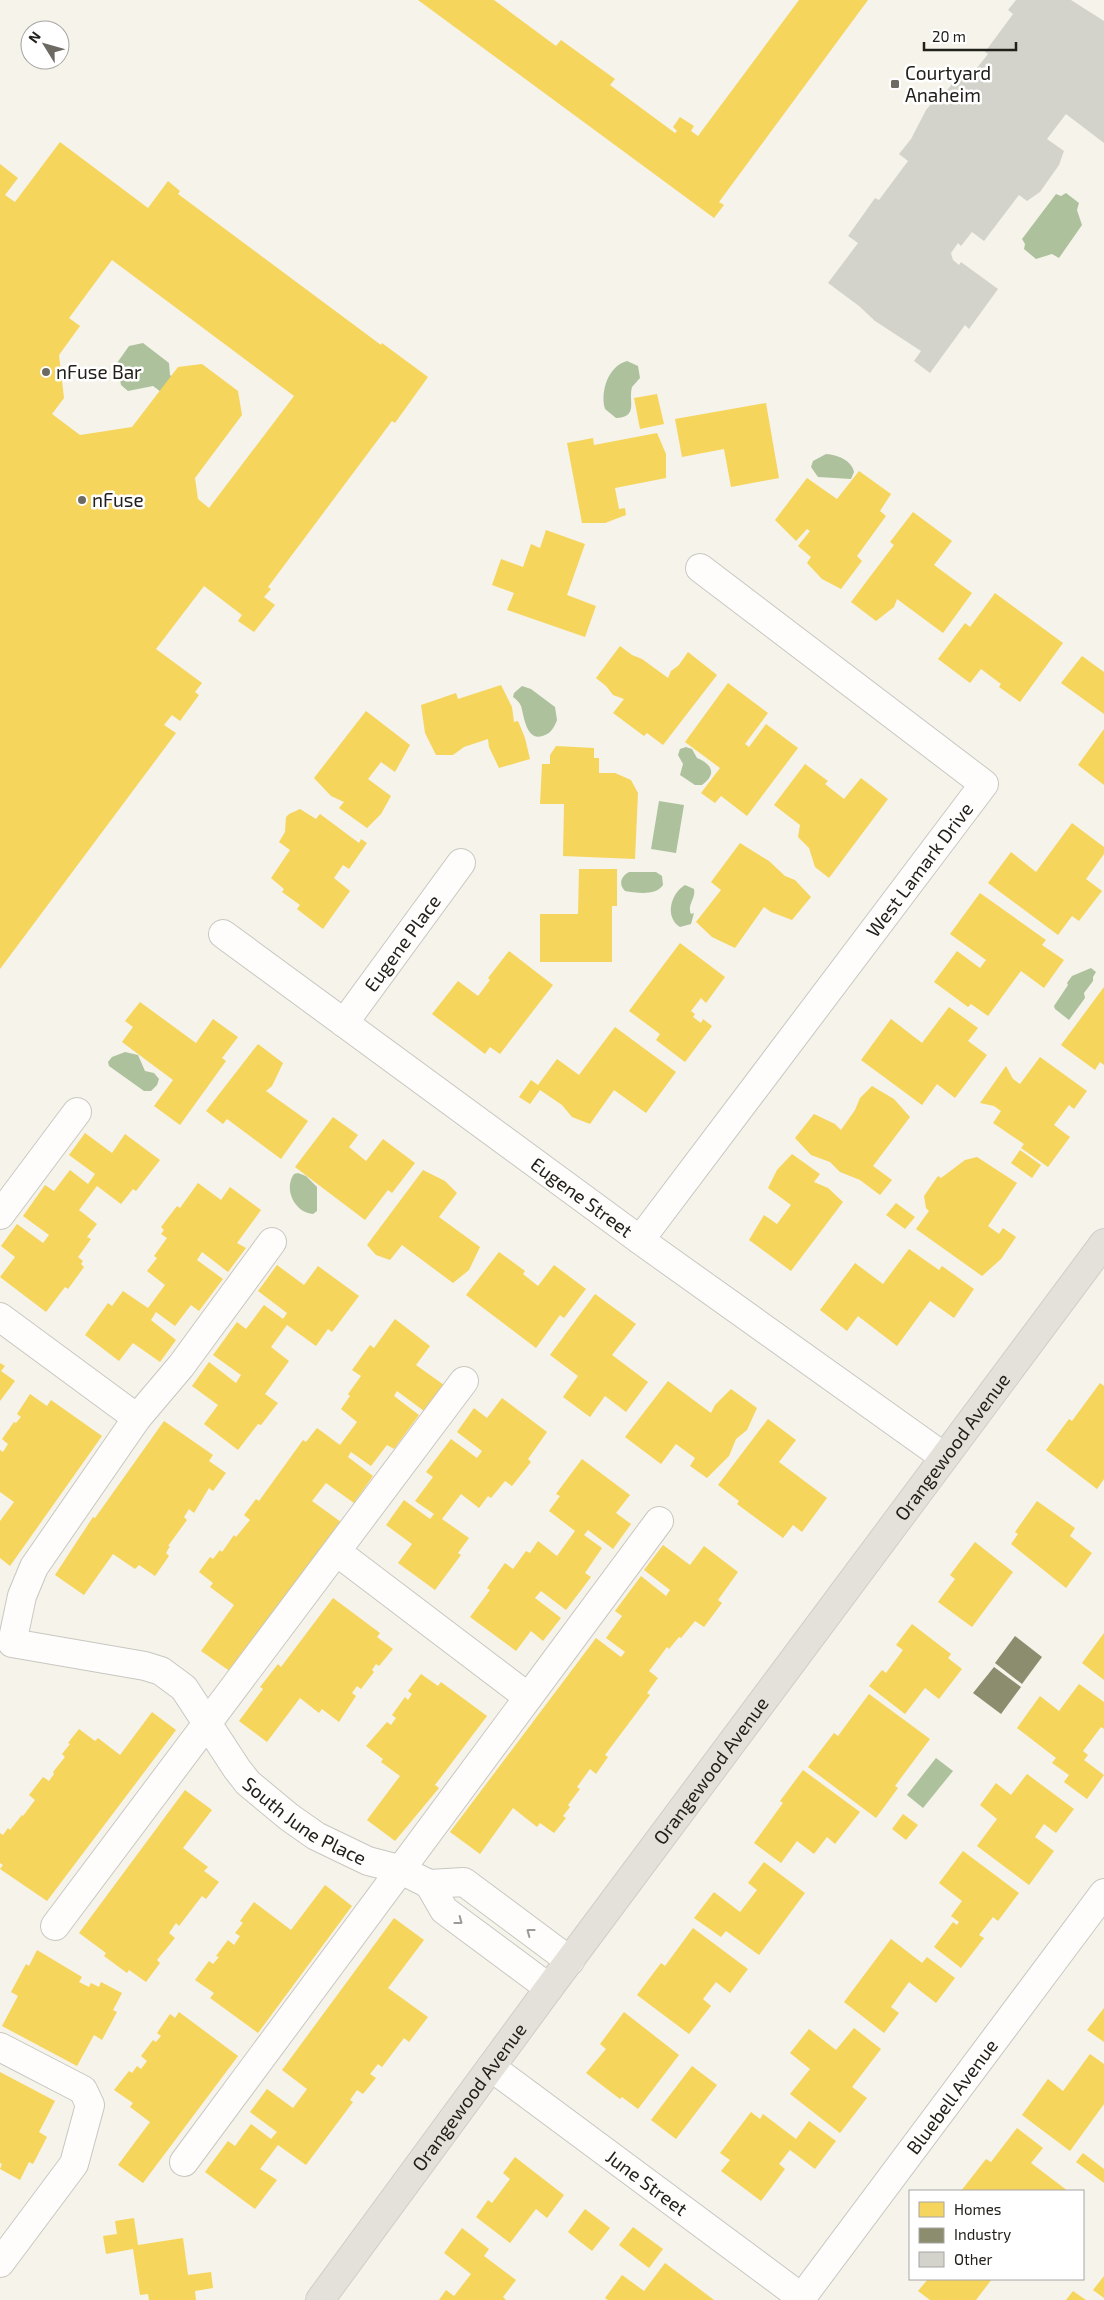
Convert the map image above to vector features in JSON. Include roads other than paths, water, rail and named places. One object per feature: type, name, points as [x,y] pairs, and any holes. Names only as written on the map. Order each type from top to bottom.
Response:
[{"type":"main road","name":"Orangewood Avenue","points":[[320,2300],[549,1988],[1104,1243]]},
{"type":"street","name":"West Lamark Drive","points":[[640,1240],[984,784],[700,568]]},
{"type":"street","name":"Eugene Place","points":[[344,1023],[462,863]]},
{"type":"street","name":"Eugene Street","points":[[222,934],[640,1240],[944,1457]]},
{"type":"street","points":[[0,1216],[77,1112]]},
{"type":"street","points":[[0,1317],[137,1418],[181,1366],[272,1242]]},
{"type":"street","points":[[55,1926],[464,1381]]},
{"type":"street","name":"South June Place","points":[[137,1418],[34,1567],[22,1596],[12,1643],[145,1666],[161,1671],[184,1688],[248,1783],[289,1817],[339,1848],[368,1861],[399,1869],[429,1884],[464,1882],[570,1961]]},
{"type":"street","points":[[184,2162],[399,1869],[659,1521]]},
{"type":"street","points":[[337,1552],[528,1697]]},
{"type":"street","points":[[429,1884],[444,1910],[549,1988]]},
{"type":"street","name":"Bluebell Avenue","points":[[801,2299],[1104,1893]]},
{"type":"street","points":[[0,2047],[83,2090],[90,2106],[74,2164],[0,2263]]},
{"type":"street","name":"June Street","points":[[491,2067],[801,2299]]},
{"type":"place","name":"Courtyard Anaheim","points":[[895,84]]},
{"type":"place","name":"nFuse Bar","points":[[46,372]]},
{"type":"place","name":"nFuse","points":[[82,500]]}]
